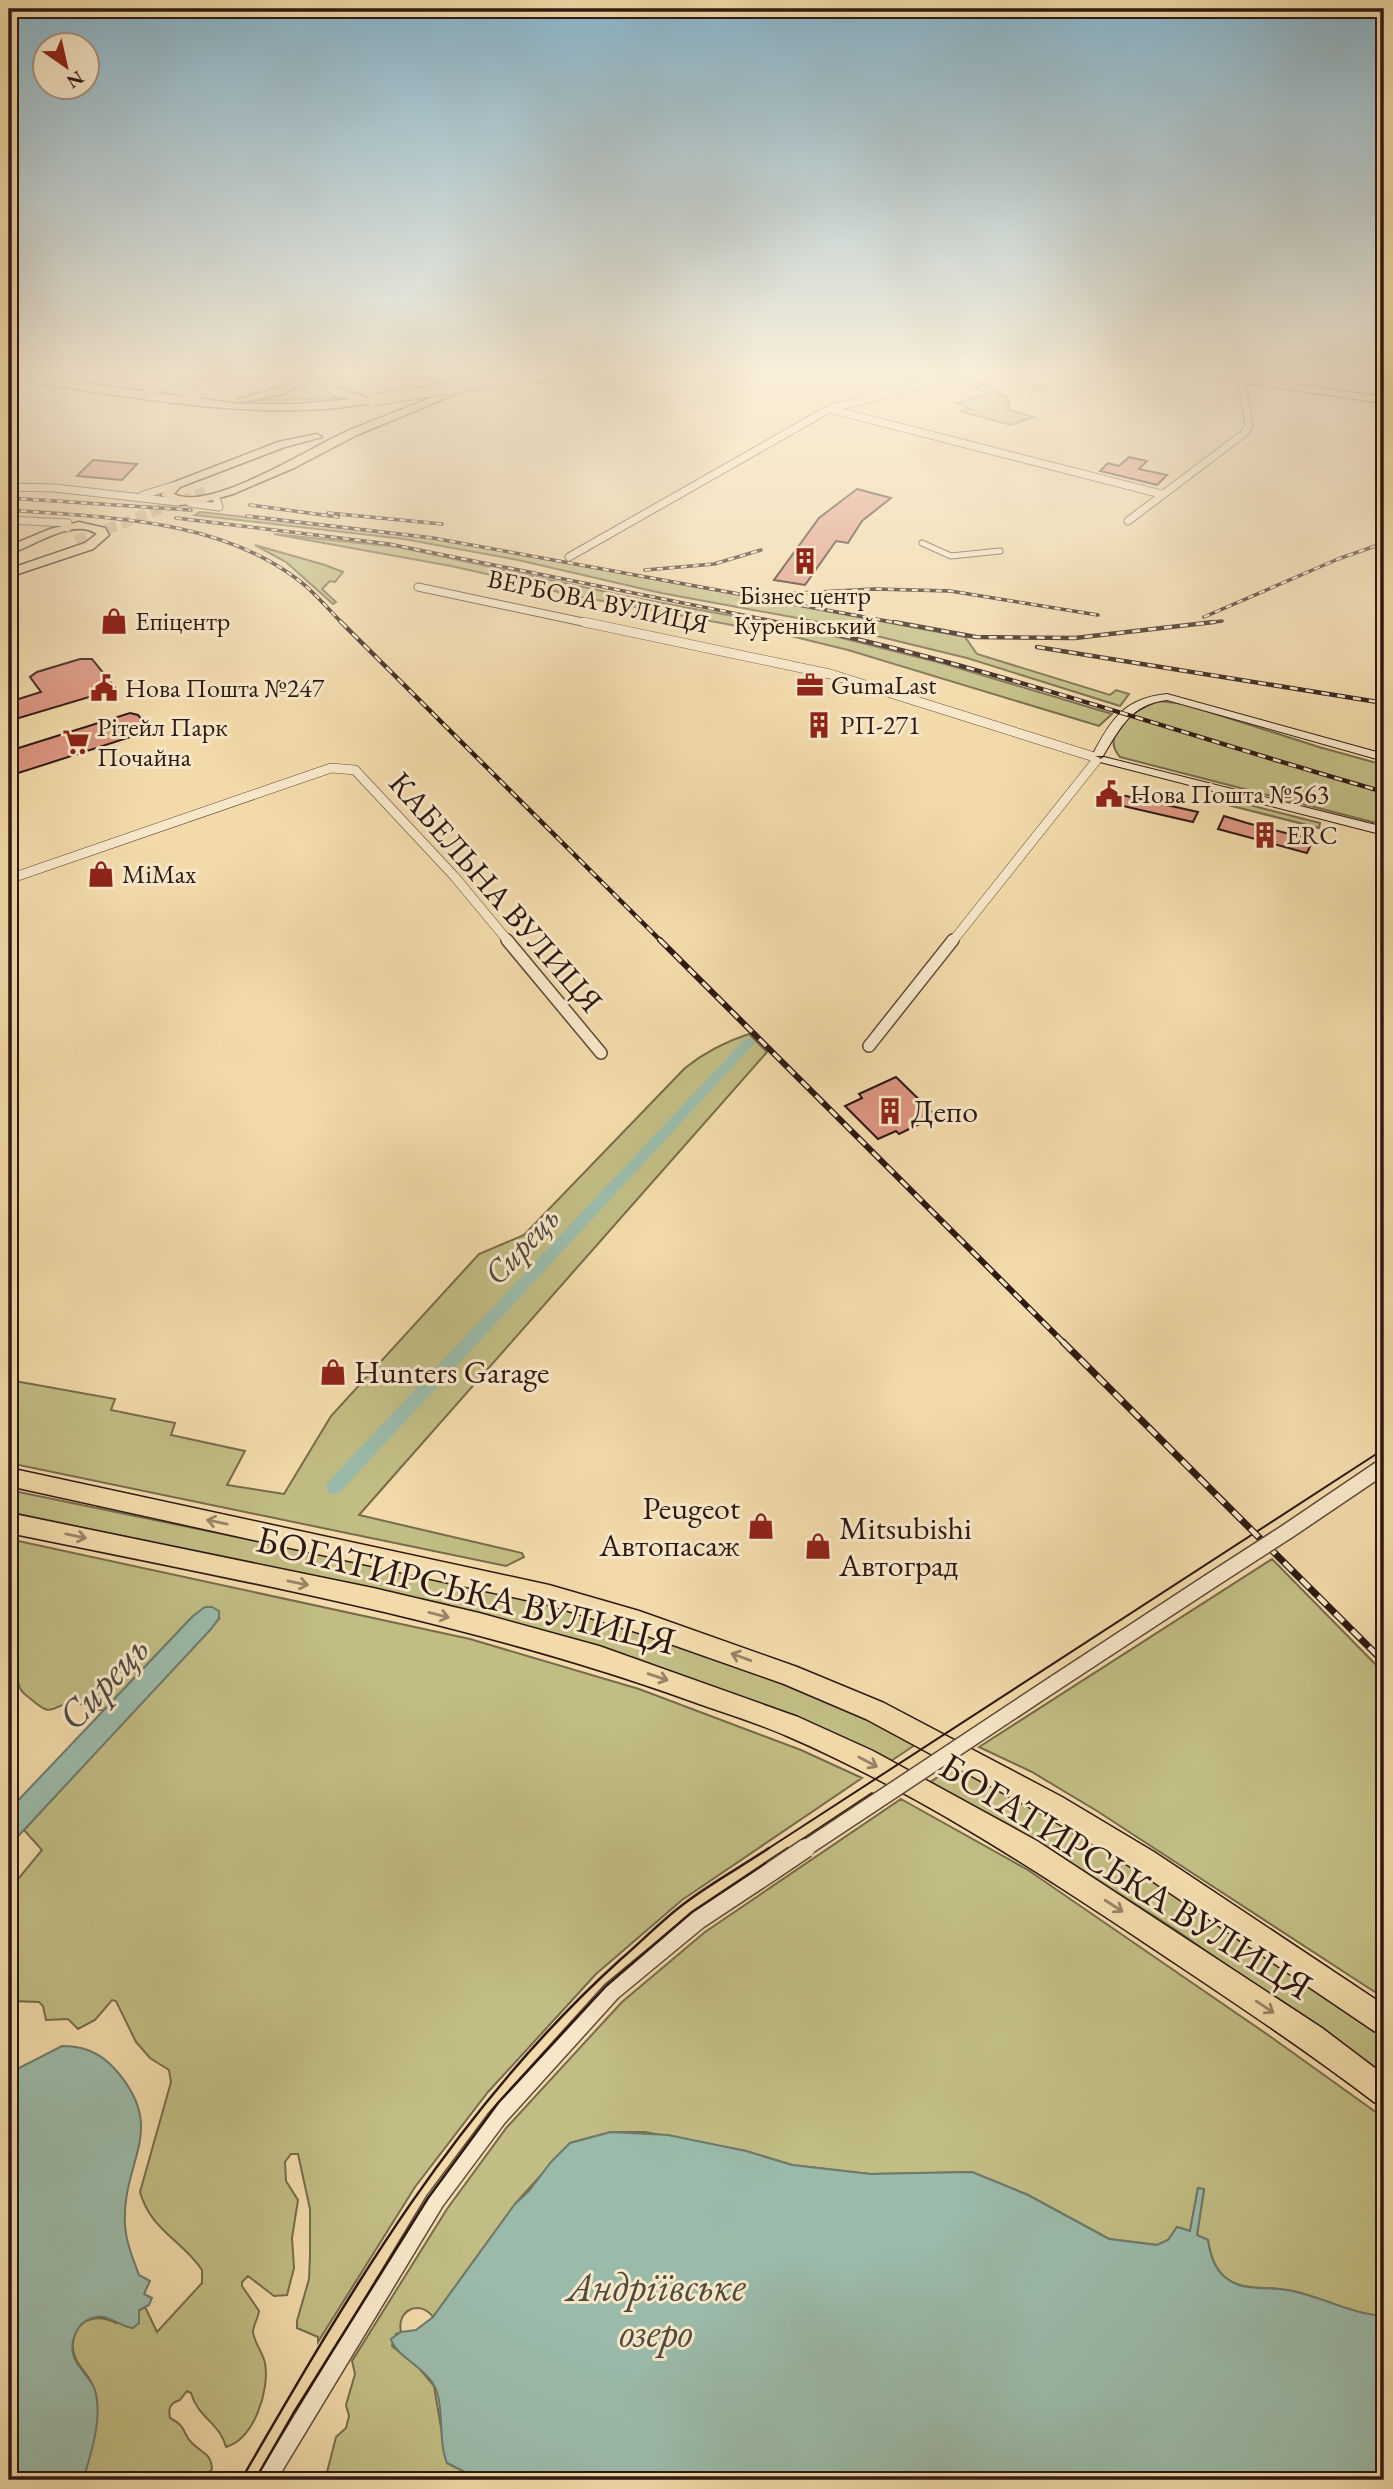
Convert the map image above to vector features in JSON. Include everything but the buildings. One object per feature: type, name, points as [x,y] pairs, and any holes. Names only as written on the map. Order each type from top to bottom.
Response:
[{"type":"main road","points":[[174,487],[167,495],[177,502],[190,503],[215,487]]},
{"type":"main road","points":[[205,492],[217,487]]},
{"type":"main road","points":[[9,558],[94,526],[101,530],[103,536],[89,546],[9,573]]},
{"type":"main road","points":[[9,550],[71,535]]},
{"type":"main road","points":[[9,565],[71,535]]},
{"type":"main road","points":[[1098,757],[1114,726],[1129,710],[1150,697],[1167,697],[1384,758]]},
{"type":"main road","name":"ВЕРБОВА ВУЛИЦЯ","points":[[1098,757],[1384,831]]},
{"type":"main road","name":"БОГАТИРСЬКА ВУЛИЦЯ","points":[[9,1478],[356,1551],[549,1595],[639,1622],[789,1675],[875,1711],[1053,1806],[1145,1861],[1384,2021]]},
{"type":"main road","name":"БОГАТИРСЬКА ВУЛИЦЯ","points":[[9,1522],[373,1598],[479,1624],[600,1657],[789,1725],[864,1759],[1028,1850],[1266,2007],[1384,2092]]},
{"type":"street","points":[[16,487],[55,488],[177,502]]},
{"type":"street","points":[[135,498],[169,487]]},
{"type":"street","points":[[569,557],[692,487]]},
{"type":"street","points":[[1134,487],[1161,494]]},
{"type":"street","points":[[1128,521],[1170,487]]},
{"type":"street","points":[[9,520],[68,523],[71,535]]},
{"type":"street","points":[[922,543],[951,556],[1000,551]]},
{"type":"street","name":"ВЕРБОВА ВУЛИЦЯ","points":[[418,587],[830,674],[1098,757]]},
{"type":"street","points":[[869,1046],[1098,757]]},
{"type":"street","name":"КАБЕЛЬНА ВУЛИЦЯ","points":[[9,879],[331,768],[350,768],[355,770],[454,877],[601,1053]]},
{"type":"street","points":[[266,2480],[435,2200],[497,2118],[612,1991],[698,1920],[1384,1466]]},
{"type":"shaded area","points":[[200,512],[438,539],[965,637],[977,654],[1110,695],[1116,690],[1129,694],[1120,706],[967,658],[819,622],[661,593],[518,560],[404,539],[195,515]]},
{"type":"shaded area","points":[[274,534],[398,547],[630,597],[814,631],[945,664],[1112,714],[1099,726],[848,650],[791,636],[565,594],[451,566]]},
{"type":"shaded area","points":[[255,545],[343,572],[335,582],[330,581],[322,589],[336,602],[333,604],[286,562]]},
{"type":"shaded area","points":[[1159,701],[1184,704],[1384,765],[1384,825],[1120,757],[1114,748],[1117,730],[1132,715]]},
{"type":"shaded area","points":[[1230,800],[1320,823],[1319,828],[1228,805]]},
{"type":"shaded area","points":[[749,1034],[767,1052],[359,1515],[522,1553],[524,1557],[506,1566],[9,1463],[9,1380],[115,1399],[111,1410],[175,1423],[171,1435],[245,1451],[227,1485],[284,1494],[331,1416],[479,1254],[524,1235],[685,1068],[715,1048]]},
{"type":"shaded area","points":[[9,1490],[494,1590],[606,1620],[724,1659],[869,1719],[918,1743],[891,1761],[483,1615],[444,1604],[9,1512]]},
{"type":"shaded area","points":[[9,1539],[470,1639],[639,1689],[801,1750],[862,1778],[682,1900],[596,1974],[488,2092],[415,2187],[318,2342],[318,2337],[297,2328],[309,2279],[310,2209],[298,2154],[291,2154],[285,2162],[286,2181],[298,2200],[292,2238],[294,2268],[287,2295],[274,2296],[248,2276],[242,2282],[259,2311],[253,2332],[264,2359],[266,2374],[258,2412],[245,2434],[226,2447],[219,2432],[194,2402],[191,2393],[187,2391],[170,2409],[170,2418],[180,2425],[195,2446],[210,2459],[212,2469],[203,2480],[83,2480],[92,2438],[94,2393],[73,2351],[78,2329],[88,2320],[94,2319],[116,2323],[145,2307],[157,2332],[202,2283],[202,2270],[159,2226],[140,2192],[171,2082],[169,2070],[150,2058],[136,2042],[116,2001],[112,2000],[95,2020],[78,2029],[68,2019],[46,2020],[43,2006],[39,2002],[12,2001],[9,1997],[9,1890],[42,1850],[24,1830],[219,1619],[193,1616],[104,1710],[94,1710],[74,1701],[44,1709],[23,1692],[18,1682],[9,1681]]},
{"type":"shaded area","points":[[1272,1559],[1384,1673],[1384,1998],[1097,1811],[1032,1772],[979,1747]]},
{"type":"shaded area","points":[[958,1763],[1193,1900],[1384,2037],[1384,2075],[1176,1930],[1046,1847],[929,1783]]},
{"type":"shaded area","points":[[901,1799],[1028,1870],[1384,2118],[1384,2316],[1356,2311],[1292,2291],[1245,2286],[1226,2278],[1213,2261],[1208,2240],[1197,2235],[1204,2190],[1198,2188],[1190,2231],[1177,2227],[1168,2240],[1157,2245],[1109,2239],[1028,2195],[972,2172],[870,2174],[792,2165],[746,2151],[645,2132],[611,2132],[570,2143],[515,2204],[433,2317],[422,2309],[410,2310],[402,2318],[401,2332],[396,2334],[392,2346],[419,2368],[434,2386],[447,2463],[481,2480],[325,2480],[336,2437],[346,2428],[349,2416],[346,2405],[355,2374],[352,2361],[447,2209],[507,2127],[622,2002],[705,1932]]},
{"type":"water","points":[[205,1607],[219,1611],[219,1618],[211,1629],[9,1846],[9,1810],[193,1616]]},
{"type":"water","points":[[62,2046],[90,2051],[108,2062],[130,2090],[139,2110],[139,2145],[129,2182],[125,2225],[128,2244],[139,2275],[150,2281],[144,2294],[152,2298],[149,2305],[139,2310],[139,2323],[133,2328],[97,2317],[83,2323],[75,2334],[74,2356],[94,2386],[98,2412],[95,2436],[83,2480],[9,2480],[9,2073]]},
{"type":"water","name":"Андріївське озеро","points":[[611,2132],[668,2135],[746,2151],[792,2165],[870,2174],[972,2172],[1028,2195],[1109,2239],[1157,2245],[1168,2240],[1177,2227],[1190,2231],[1198,2188],[1204,2189],[1197,2235],[1208,2240],[1213,2261],[1226,2278],[1245,2287],[1292,2291],[1357,2311],[1384,2316],[1384,2480],[481,2480],[447,2463],[436,2390],[428,2376],[397,2350],[391,2339],[401,2332],[416,2330],[433,2317],[515,2204],[570,2143]]},
{"type":"waterway","name":"Сирець","points":[[334,1487],[749,1042]]},
{"type":"tunnel","points":[[76,541],[205,492]]},
{"type":"tram line","points":[[766,1850],[1384,1449]]},
{"type":"tram line","points":[[786,1850],[872,1793]]},
{"type":"tram line","points":[[241,2480],[324,2339],[410,2204],[457,2139],[507,2077],[562,2016],[660,1923],[695,1896],[769,1848]]},
{"type":"tram line","points":[[255,2480],[293,2414],[428,2198],[498,2103],[606,1986],[692,1912],[788,1848]]},
{"type":"railway","points":[[9,498],[191,510]]},
{"type":"railway","points":[[250,505],[338,517]]},
{"type":"railway","points":[[9,510],[123,519],[199,533],[235,545],[269,561],[301,582],[343,624]]},
{"type":"railway","points":[[328,513],[442,524]]},
{"type":"railway","points":[[247,516],[433,538],[903,624]]},
{"type":"railway","points":[[176,518],[389,544],[788,624]]},
{"type":"railway","points":[[1204,617],[1338,559],[1384,543]]},
{"type":"railway","points":[[645,570],[714,564],[761,550]]},
{"type":"railway","points":[[780,594],[874,589],[950,591],[1098,615]]},
{"type":"railway","points":[[1214,622],[1222,621]]},
{"type":"railway","points":[[780,622],[857,639],[1008,679],[1384,792]]},
{"type":"railway","points":[[894,622],[976,637],[1075,638],[1214,622]]},
{"type":"railway","points":[[1198,624],[1214,622]]},
{"type":"railway","points":[[343,624],[662,942]]},
{"type":"railway","points":[[1037,647],[1384,703]]},
{"type":"railway","points":[[660,940],[1064,1343]]},
{"type":"railway","points":[[1063,1342],[1384,1662]]},
{"type":"place","name":"Бізнес центр Куренівський","points":[[805,561]]},
{"type":"place","name":"Епіцентр","points":[[114,621]]},
{"type":"place","name":"GumaLast","points":[[810,685]]},
{"type":"place","name":"Нова Пошта №247","points":[[104,688]]},
{"type":"place","name":"РП-271","points":[[819,725]]},
{"type":"place","name":"Рітейл Парк Почайна","points":[[76,742]]},
{"type":"place","name":"Нова Пошта №563","points":[[1109,794]]},
{"type":"place","name":"ERC","points":[[1265,835]]},
{"type":"place","name":"MiMax","points":[[101,874]]},
{"type":"place","name":"Депо","points":[[890,1111]]},
{"type":"place","name":"Hunters Garage","points":[[333,1372]]},
{"type":"place","name":"Peugeot Автопасаж","points":[[761,1526]]},
{"type":"place","name":"Mitsubishi Автоград","points":[[818,1546]]}]
